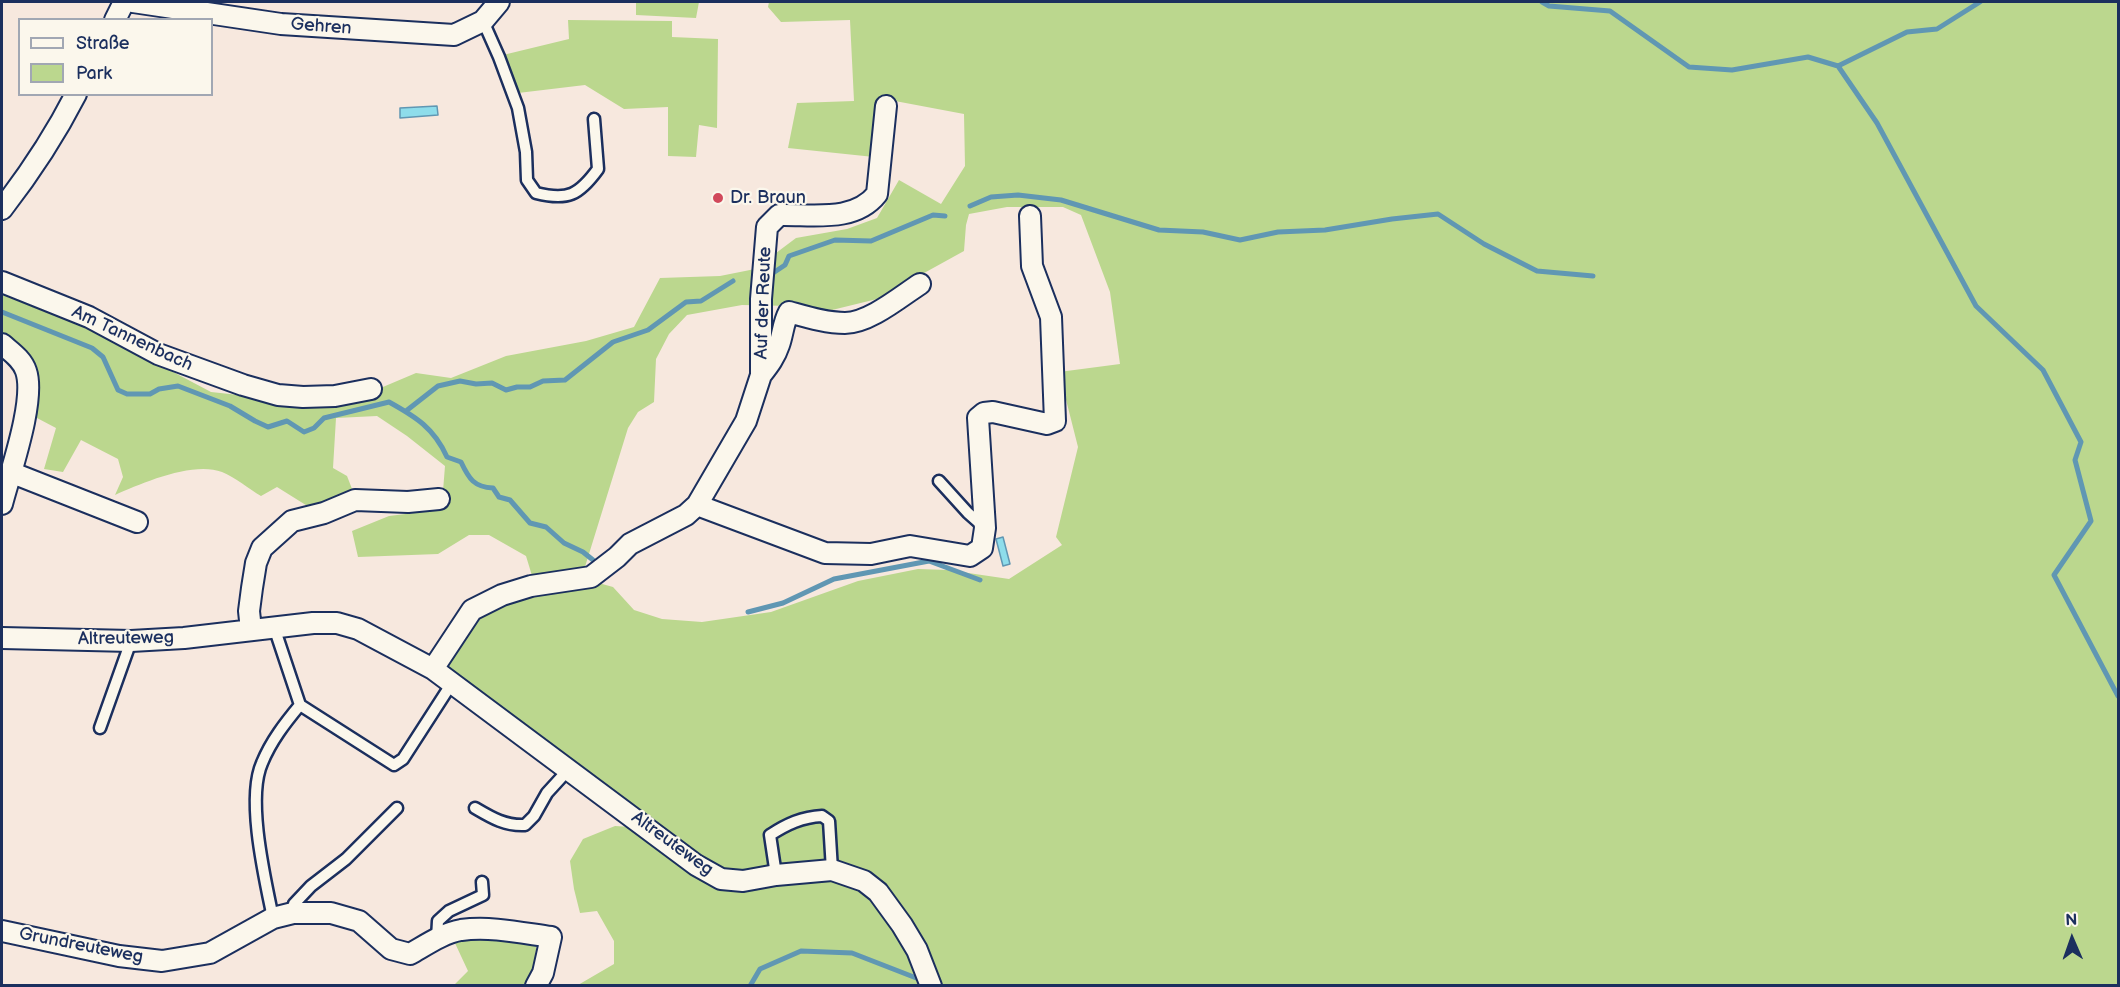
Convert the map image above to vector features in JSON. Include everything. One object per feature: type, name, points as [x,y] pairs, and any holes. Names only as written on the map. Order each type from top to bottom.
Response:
[{"type":"street","points":[[116,18],[124,2]]},
{"type":"street","name":"Gehren","points":[[133,2],[281,24],[454,35],[483,21],[499,2]]},
{"type":"street","points":[[2,209],[65,116],[75,96]]},
{"type":"street","name":"Auf der Reute","points":[[433,669],[472,610],[502,595],[531,586],[591,577],[630,544],[686,515],[697,505],[746,421],[761,375],[761,299],[767,226],[779,215],[847,214],[869,204],[878,194],[886,106]]},
{"type":"street","points":[[697,505],[825,553],[871,554],[910,546],[970,556],[982,548],[985,528],[978,418],[984,413],[993,412],[1047,424],[1055,421],[1051,317],[1032,266],[1030,216]]},
{"type":"street","name":"Am Tannenbach","points":[[2,282],[89,317],[158,354],[243,385],[278,395],[303,397],[335,396],[371,389]]},
{"type":"street","name":"Auf der Reute","points":[[761,375],[772,362],[789,312],[846,324],[865,319],[920,284]]},
{"type":"street","points":[[2,344],[20,360],[29,381],[28,403],[2,504]]},
{"type":"street","points":[[10,472],[137,522]]},
{"type":"street","points":[[250,630],[249,611],[256,563],[262,548],[292,521],[324,513],[355,500],[408,502],[439,499]]},
{"type":"street","name":"Altreuteweg","points":[[2,638],[131,640],[184,638],[313,623],[338,623],[358,629],[433,669],[696,865],[721,879],[743,881],[776,875],[832,870],[864,881],[878,892],[902,925],[917,950],[929,980]]},
{"type":"street","name":"Grundreuteweg","points":[[2,931],[119,956],[162,961],[210,953],[273,918],[293,913],[332,913],[359,921],[391,949],[410,954],[437,939],[461,930],[499,930],[551,937],[543,973],[536,986]]},
{"type":"lane","points":[[483,21],[518,108],[527,180],[536,193],[553,197],[570,196],[586,185],[598,170],[594,119]]},
{"type":"lane","points":[[939,481],[985,528]]},
{"type":"lane","points":[[274,627],[300,705],[394,765],[403,759],[452,683]]},
{"type":"lane","points":[[100,728],[131,640]]},
{"type":"lane","points":[[273,918],[255,804],[260,765],[280,729],[300,705]]},
{"type":"lane","points":[[475,808],[496,820],[511,825],[525,825],[534,816],[547,793],[569,769]]},
{"type":"lane","points":[[293,913],[294,904],[311,886],[346,859],[397,808]]},
{"type":"lane","points":[[776,875],[770,835],[785,825],[814,816],[822,816],[829,821],[832,870]]},
{"type":"lane","points":[[437,939],[438,921],[449,911],[483,895],[482,882]]},
{"type":"green space","points":[[636,2],[699,2],[696,18],[636,15]]},
{"type":"green space","points":[[769,2],[2118,2],[2118,985],[578,985],[614,964],[614,941],[597,911],[580,913],[570,861],[583,839],[615,826],[631,827],[443,667],[474,617],[535,589],[595,582],[613,587],[634,610],[662,619],[702,622],[771,612],[858,581],[918,569],[948,570],[1009,579],[1062,545],[1056,537],[1078,447],[1059,372],[1120,364],[1110,292],[1081,215],[1063,207],[1007,207],[969,214],[964,251],[877,299],[832,310],[742,305],[687,315],[669,334],[656,359],[654,402],[638,412],[628,428],[584,570],[533,579],[526,556],[489,535],[469,535],[438,554],[358,557],[352,531],[389,516],[438,510],[443,491],[445,466],[377,416],[336,418],[333,468],[347,476],[354,494],[309,507],[277,487],[261,496],[227,474],[210,469],[183,471],[168,475],[115,495],[123,477],[118,459],[81,440],[63,472],[44,469],[56,428],[37,418],[37,399],[2,341],[2,289],[56,310],[211,392],[285,400],[364,395],[416,373],[451,378],[506,356],[586,341],[634,327],[660,278],[720,276],[760,268],[796,238],[847,229],[877,218],[899,180],[941,204],[965,166],[964,114],[895,101],[883,113],[874,157],[788,148],[797,103],[854,101],[850,20],[781,22],[768,7]]},
{"type":"green space","points":[[568,20],[672,21],[672,37],[718,39],[717,128],[699,125],[696,157],[668,156],[668,107],[624,109],[585,85],[518,93],[503,55],[569,39]]},
{"type":"green space","points":[[496,935],[537,941],[532,985],[454,985],[468,971],[454,941]]},
{"type":"water","points":[[437,106],[438,115],[400,118],[400,108]]},
{"type":"water","points":[[1003,537],[1010,564],[1003,566],[996,539]]},
{"type":"waterway","points":[[1542,2],[1549,6],[1610,11],[1689,67],[1732,70],[1808,57],[1838,66],[1907,32],[1937,29],[1980,2]]},
{"type":"waterway","points":[[1838,66],[1877,123],[1976,306],[2043,370],[2081,442],[2075,460],[2091,521],[2054,575],[2118,696]]},
{"type":"waterway","points":[[970,206],[991,197],[1018,195],[1061,200],[1159,230],[1203,232],[1240,240],[1278,232],[1325,230],[1438,214],[1484,244],[1537,271],[1593,276]]},
{"type":"waterway","points":[[770,275],[785,265],[789,256],[835,240],[871,241],[933,215],[945,216]]},
{"type":"waterway","points":[[406,411],[438,386],[460,381],[476,384],[492,383],[506,390],[530,387],[543,381],[565,380],[613,342],[648,330],[686,302],[701,301],[733,281]]},
{"type":"waterway","points":[[2,312],[92,348],[103,357],[118,390],[127,394],[150,394],[159,389],[178,386],[230,406],[268,427],[287,421],[304,432],[314,428],[324,418],[389,402],[423,424],[436,438],[447,457],[461,462],[473,481],[481,486],[493,488],[499,497],[510,500],[530,523],[546,527],[564,543],[583,552],[593,560]]},
{"type":"waterway","points":[[748,612],[783,603],[834,579],[929,561],[980,580]]},
{"type":"waterway","points":[[750,986],[760,969],[801,951],[852,953],[924,981]]},
{"type":"place","name":"Dr. Braun","points":[[718,198]]}]
